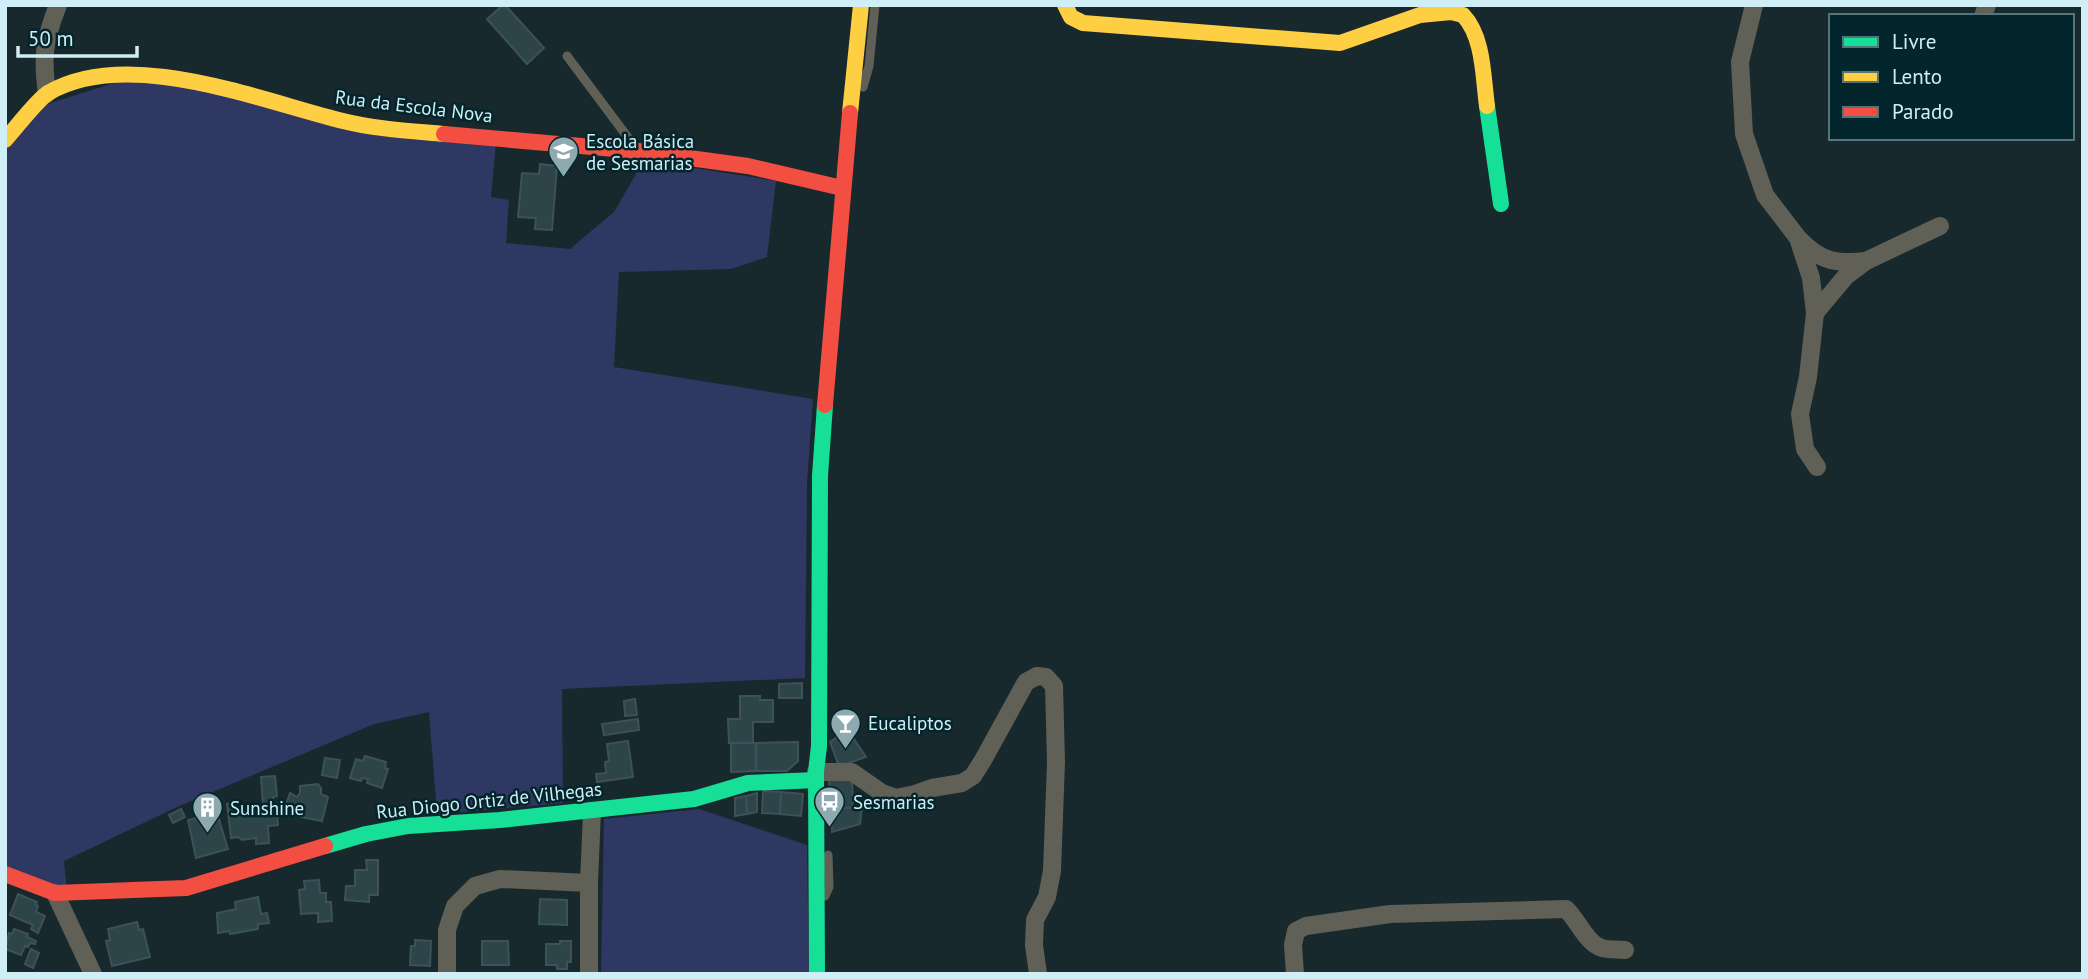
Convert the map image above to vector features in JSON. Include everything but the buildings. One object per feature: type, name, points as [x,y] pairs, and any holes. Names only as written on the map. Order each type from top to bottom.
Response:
[{"type":"street","points":[[47,94],[43,62],[45,41],[58,5]]},
{"type":"street","points":[[817,974],[820,476],[846,143],[862,5]]},
{"type":"street","points":[[1065,5],[1065,12],[1072,19],[1083,23],[1332,43],[1357,39],[1426,9],[1444,7],[1462,14],[1473,28],[1479,49],[1501,204]]},
{"type":"street","points":[[1754,5],[1740,62],[1744,134],[1765,195],[1812,253],[1839,264],[1866,261]]},
{"type":"street","name":"Rua da Escola Nova","points":[[5,140],[47,94],[75,83],[107,76],[162,76],[347,122],[433,133],[638,151],[748,166],[842,188]]},
{"type":"street","points":[[1815,313],[1846,276],[1866,261],[1940,226]]},
{"type":"street","points":[[1798,238],[1811,278],[1815,313],[1808,377],[1800,414],[1805,449],[1817,467]]},
{"type":"street","points":[[820,781],[852,772],[882,793],[895,798],[962,783],[973,776],[983,761],[1026,681],[1037,676],[1046,677],[1054,685],[1056,762],[1052,870],[1047,897],[1035,920],[1034,946],[1038,974]]},
{"type":"street","name":"Rua Diogo Ortiz de Vilhegas","points":[[5,874],[55,892],[186,888],[366,834],[408,826],[592,811],[694,799],[748,783],[820,781]]},
{"type":"street","points":[[589,974],[592,811]]},
{"type":"street","points":[[447,974],[447,930],[455,906],[475,886],[500,879],[589,883]]},
{"type":"street","points":[[55,892],[93,974]]},
{"type":"street","points":[[1295,974],[1293,944],[1296,931],[1306,926],[1390,914],[1566,909],[1590,940],[1601,948],[1625,950]]},
{"type":"lane","points":[[846,143],[869,66],[875,5]]},
{"type":"lane","points":[[567,56],[638,151]]},
{"type":"lane","points":[[817,913],[829,887],[828,846]]},
{"type":"shaded area","points":[[130,78],[496,142],[491,197],[509,200],[506,243],[570,249],[614,212],[644,160],[776,181],[767,257],[731,269],[619,272],[614,367],[813,399],[807,482],[805,678],[562,689],[563,803],[437,814],[429,712],[374,724],[177,807],[64,861],[68,901],[5,879],[5,132],[22,112]]},
{"type":"shaded area","points":[[699,809],[807,845],[809,974],[601,974],[604,819]]},
{"type":"traffic: fast","points":[[1487,106],[1501,204]]},
{"type":"traffic: fast","points":[[817,974],[816,772],[819,746],[820,476],[825,405]]},
{"type":"traffic: fast","points":[[325,846],[408,826],[500,820],[694,799],[748,783],[816,780]]},
{"type":"traffic: slow","points":[[850,113],[861,5]]},
{"type":"traffic: slow","points":[[1065,5],[1071,17],[1083,23],[1340,43],[1420,15],[1451,12],[1463,15],[1475,35],[1479,46],[1487,106]]},
{"type":"traffic: slow","points":[[5,140],[48,93],[80,80],[116,75],[155,76],[195,82],[355,124],[444,134]]},
{"type":"traffic: jam","points":[[825,405],[850,113]]},
{"type":"traffic: jam","points":[[444,134],[638,151],[748,166],[842,188]]},
{"type":"traffic: jam","points":[[5,874],[55,893],[186,888],[325,846]]},
{"type":"place","name":"Escola Básica de Sesmarias","points":[[563,179]]},
{"type":"place","name":"Eucaliptos","points":[[845,750]]},
{"type":"place","name":"Sesmarias","points":[[830,829]]},
{"type":"place","name":"Sunshine","points":[[207,835]]}]
